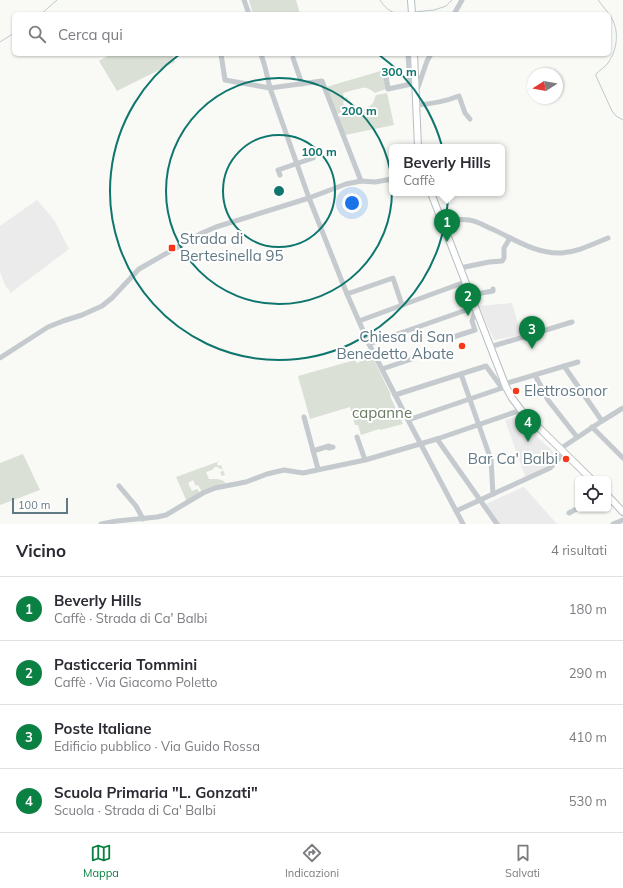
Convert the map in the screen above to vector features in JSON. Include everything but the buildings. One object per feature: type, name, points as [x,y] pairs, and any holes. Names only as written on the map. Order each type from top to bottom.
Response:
[{"type":"main road","points":[[411,2],[412,12]]},
{"type":"main road","points":[[414,56],[413,83],[416,94],[418,144]]},
{"type":"main road","points":[[432,196],[504,386],[521,410],[588,476]]},
{"type":"main road","points":[[611,499],[623,512]]},
{"type":"street","points":[[244,0],[248,12]]},
{"type":"street","points":[[455,12],[462,0]]},
{"type":"street","points":[[221,56],[225,80],[270,88],[322,80],[361,181]]},
{"type":"street","points":[[261,56],[296,164],[346,294],[369,344],[463,524]]},
{"type":"street","points":[[385,70],[388,89],[413,83],[408,56]]},
{"type":"street","points":[[416,94],[430,56]]},
{"type":"street","points":[[293,58],[302,84]]},
{"type":"street","points":[[416,105],[446,102],[459,96],[465,113],[470,119]]},
{"type":"street","points":[[280,175],[278,170],[313,158]]},
{"type":"street","points":[[0,358],[48,327],[102,306],[112,298],[139,269],[202,233],[216,227],[309,198],[346,184],[361,181],[375,182],[389,180]]},
{"type":"street","points":[[441,220],[470,220],[486,226],[515,241],[542,251],[560,253],[572,252],[608,238]]},
{"type":"street","points":[[460,268],[502,260],[504,258],[504,248],[510,238]]},
{"type":"street","points":[[346,294],[393,278],[402,305]]},
{"type":"street","points":[[359,321],[465,282]]},
{"type":"street","points":[[470,295],[493,291],[493,289]]},
{"type":"street","points":[[369,344],[475,309]]},
{"type":"street","points":[[447,339],[475,330],[472,321],[475,309]]},
{"type":"street","points":[[490,346],[572,322]]},
{"type":"street","points":[[382,369],[412,359]]},
{"type":"street","points":[[408,420],[535,375],[578,362]]},
{"type":"street","points":[[395,395],[486,366],[504,386]]},
{"type":"street","points":[[564,366],[602,420]]},
{"type":"street","points":[[461,374],[491,460],[493,494]]},
{"type":"street","points":[[535,375],[548,400],[577,437]]},
{"type":"street","points":[[456,511],[550,468],[562,451],[577,437],[623,408]]},
{"type":"street","points":[[101,524],[166,515],[203,493],[215,488],[246,482],[267,474],[284,470],[303,472],[365,460],[437,440],[521,410]]},
{"type":"street","points":[[304,417],[318,469]]},
{"type":"street","points":[[592,427],[623,458]]},
{"type":"street","points":[[357,437],[365,460]]},
{"type":"street","points":[[437,440],[497,524]]},
{"type":"street","points":[[313,451],[328,446],[329,448],[333,447]]},
{"type":"street","points":[[119,486],[136,506],[143,519]]},
{"type":"street","points":[[568,513],[575,510]]},
{"type":"street","points":[[614,524],[623,520]]},
{"type":"shaded area","points":[[37,200],[54,220],[69,249],[11,293],[5,285],[0,272],[0,226]]},
{"type":"shaded area","points":[[512,303],[521,335],[494,340],[479,306]]},
{"type":"shaded area","points":[[515,417],[558,456],[550,465],[527,477],[525,476],[505,420]]},
{"type":"shaded area","points":[[523,487],[557,524],[499,524],[486,504]]},
{"type":"green space","points":[[249,0],[296,0],[299,12],[252,12]]},
{"type":"green space","points":[[108,56],[173,56],[175,62],[117,91],[99,61]]},
{"type":"green space","points":[[384,70],[386,89],[375,93],[363,88],[343,93],[344,98],[347,97],[348,100],[343,101],[345,111],[337,114],[326,87]]},
{"type":"green space","points":[[387,93],[394,125],[345,135],[338,117],[369,107],[373,103],[376,95]]},
{"type":"green space","name":"capanne","points":[[372,356],[403,424],[379,429],[361,435],[358,425],[355,425],[350,407],[310,419],[298,376],[355,360],[357,363]]},
{"type":"green space","points":[[23,454],[40,490],[0,505],[0,463]]},
{"type":"green space","points":[[220,461],[217,463],[218,466],[221,465],[225,475],[222,476],[220,472],[223,471],[218,467],[206,472],[209,479],[216,479],[226,483],[202,492],[193,480],[188,483],[192,491],[197,489],[200,493],[187,502],[176,477]]},
{"type":"waterway","points":[[43,12],[57,0]]},
{"type":"waterway","points":[[380,0],[393,12]]},
{"type":"waterway","points":[[414,12],[434,10],[446,6],[452,0]]},
{"type":"waterway","points":[[598,0],[607,12]]},
{"type":"waterway","points":[[611,17],[615,26],[616,45],[608,63],[596,74],[596,76],[612,111],[616,116],[623,120]]},
{"type":"waterway","points":[[0,42],[12,34]]},
{"type":"place","name":"Beverly Hills","points":[[447,242]]},
{"type":"place","name":"Strada di Bertesinella 95","points":[[172,248]]},
{"type":"place","name":"Pasticceria Tommini","points":[[468,316]]},
{"type":"place","name":"Chiesa di San Benedetto Abate","points":[[462,346]]},
{"type":"place","name":"Poste Italiane","points":[[532,349]]},
{"type":"place","name":"Elettrosonor","points":[[516,391]]},
{"type":"place","name":"Scuola Primaria \"L. Gonzati\"","points":[[528,442]]},
{"type":"place","name":"Bar Ca' Balbi","points":[[566,459]]}]
